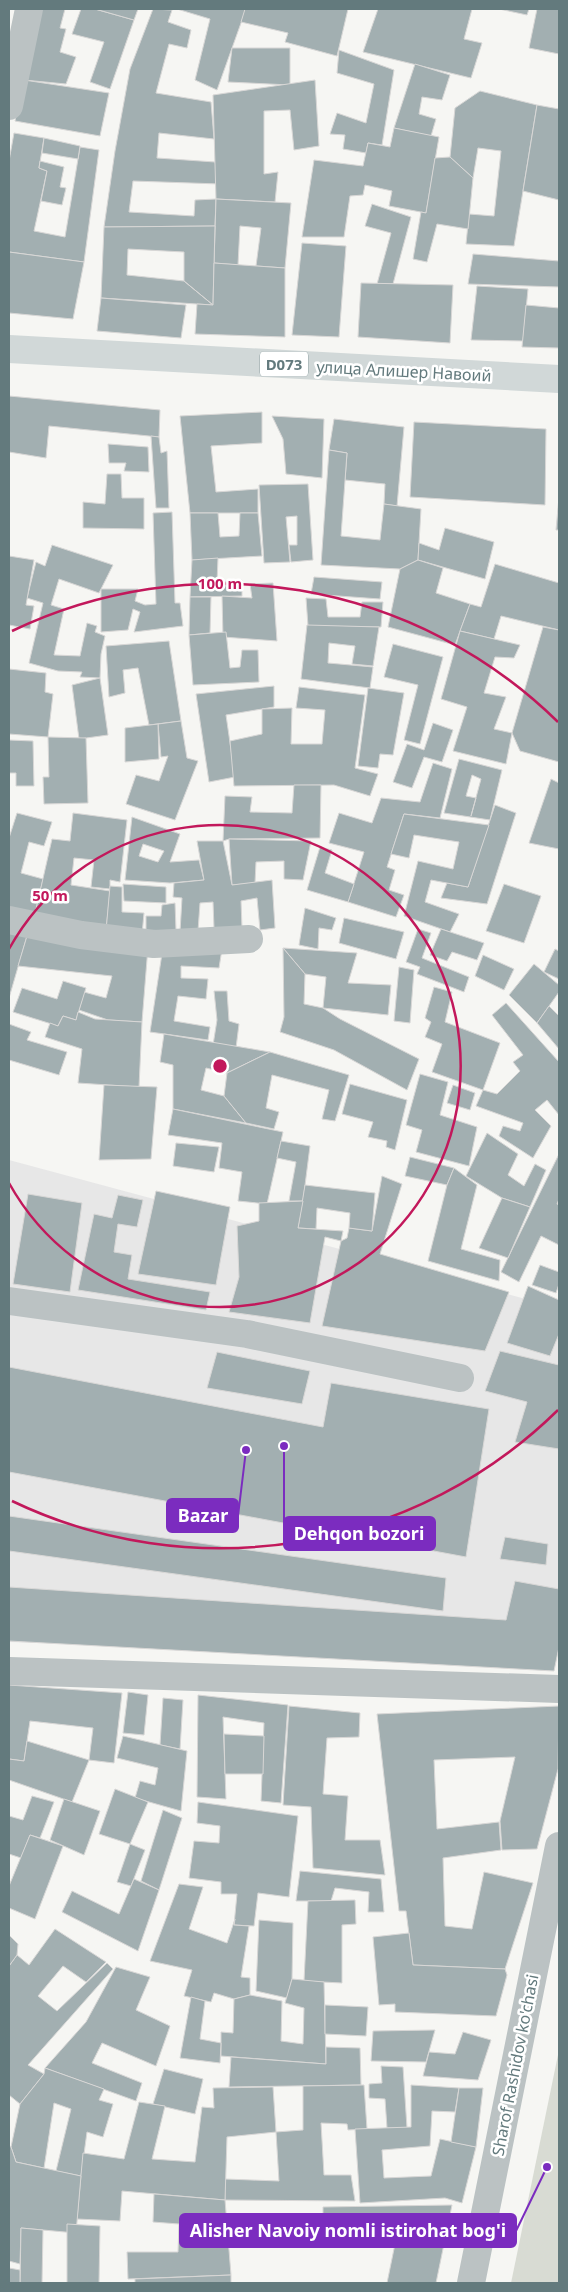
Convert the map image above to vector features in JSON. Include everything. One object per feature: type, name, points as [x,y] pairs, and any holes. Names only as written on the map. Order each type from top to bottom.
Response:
[{"type":"main road","name":"улица Алишер Навоий","points":[[9,349],[559,379]]},
{"type":"street","points":[[9,106],[29,9]]},
{"type":"street","points":[[9,920],[81,935],[154,944],[249,939]]},
{"type":"street","points":[[9,1301],[247,1334],[460,1378]]},
{"type":"street","points":[[9,1671],[559,1689]]},
{"type":"street","name":"Sharof Rashidov ko'chasi","points":[[471,2283],[559,1846]]},
{"type":"shaded area","points":[[9,1160],[559,1308],[559,1585],[545,1661],[9,1642]]},
{"type":"shaded area","points":[[559,2050],[559,2283],[511,2283]]},
{"type":"building","points":[[42,9],[65,9],[60,28],[66,29],[60,52],[76,57],[66,84],[24,80]]},
{"type":"building","points":[[81,9],[95,9],[134,20],[110,89],[90,82],[104,42],[72,34]]},
{"type":"building","points":[[95,9],[138,9],[134,20]]},
{"type":"building","points":[[153,9],[172,10],[168,22],[191,30],[187,48],[169,44],[156,93],[211,102],[214,139],[159,133],[157,158],[215,162],[220,184],[133,181],[129,212],[194,216],[195,200],[216,199],[215,226],[104,227],[130,69]]},
{"type":"building","points":[[177,9],[246,9],[217,90],[195,80],[210,19]]},
{"type":"building","points":[[245,9],[348,9],[337,56],[285,42],[288,33],[241,22]]},
{"type":"building","points":[[378,9],[472,9],[464,39],[482,43],[471,78],[363,52]]},
{"type":"building","points":[[499,9],[529,9],[527,15]]},
{"type":"building","points":[[537,9],[559,9],[559,54],[529,48]]},
{"type":"building","points":[[232,48],[290,48],[290,85],[228,82]]},
{"type":"building","points":[[339,50],[394,70],[382,145],[368,143],[366,153],[343,149],[345,135],[330,134],[337,113],[366,123],[374,84],[337,73]]},
{"type":"building","points":[[415,64],[450,75],[442,100],[422,97],[419,114],[436,119],[431,136],[394,128]]},
{"type":"building","points":[[24,80],[109,93],[100,136],[15,121]]},
{"type":"building","points":[[315,80],[319,146],[294,150],[290,110],[264,111],[264,174],[278,172],[275,202],[216,199],[213,95]]},
{"type":"building","points":[[480,91],[537,105],[514,246],[466,244],[469,214],[494,216],[501,151],[478,148],[473,178],[450,157],[455,108]]},
{"type":"building","points":[[537,105],[559,109],[559,200],[523,191]]},
{"type":"building","points":[[394,128],[439,137],[426,213],[389,206],[392,191],[365,185],[363,195],[350,196],[344,237],[302,237],[314,160],[363,166],[368,143],[390,147]]},
{"type":"building","points":[[14,133],[44,138],[39,168],[47,171],[34,231],[65,237],[80,147],[99,150],[84,262],[9,252],[9,161]]},
{"type":"building","points":[[44,138],[80,146],[78,159],[42,153]]},
{"type":"building","points":[[450,157],[473,178],[468,229],[437,224],[427,262],[413,259],[421,212],[426,213],[435,158]]},
{"type":"building","points":[[40,161],[64,167],[60,187],[66,188],[62,205],[41,201],[47,171],[39,168]]},
{"type":"building","points":[[216,199],[291,203],[285,268],[256,266],[261,228],[240,226],[238,265],[214,263]]},
{"type":"building","points":[[372,204],[411,217],[393,284],[377,284],[391,233],[365,226]]},
{"type":"building","points":[[215,226],[213,305],[101,298],[104,227]],"holes":[[[128,249],[184,252],[184,281],[127,275]]]},
{"type":"building","points":[[302,243],[346,246],[339,337],[292,335]]},
{"type":"building","points":[[9,252],[84,262],[73,319],[9,313]]},
{"type":"building","points":[[473,254],[559,261],[559,287],[468,284]]},
{"type":"building","points":[[214,263],[285,268],[285,337],[195,334],[197,304],[213,305]]},
{"type":"building","points":[[361,283],[453,285],[450,343],[358,337]]},
{"type":"building","points":[[477,286],[528,289],[523,341],[471,340]]},
{"type":"building","points":[[101,298],[186,305],[181,338],[97,331]]},
{"type":"building","points":[[526,305],[559,308],[559,348],[522,347]]},
{"type":"building","points":[[9,396],[160,410],[159,437],[49,426],[46,458],[9,452]]},
{"type":"building","points":[[262,412],[262,443],[211,446],[216,492],[258,489],[258,513],[190,513],[180,416]]},
{"type":"building","points":[[272,416],[324,419],[322,478],[286,474],[283,439]]},
{"type":"building","points":[[334,419],[404,427],[397,506],[384,504],[385,484],[345,480],[347,453],[329,450]]},
{"type":"building","points":[[414,422],[546,429],[545,505],[410,497]]},
{"type":"building","points":[[151,436],[159,437],[161,453],[167,451],[169,508],[156,508]]},
{"type":"building","points":[[108,444],[148,447],[149,472],[124,471],[126,463],[109,463]]},
{"type":"building","points":[[329,450],[347,453],[341,536],[380,540],[384,504],[421,509],[418,560],[400,569],[321,565]]},
{"type":"building","points":[[107,474],[121,474],[122,498],[144,498],[144,529],[83,528],[83,502],[105,504]]},
{"type":"building","points":[[308,484],[313,560],[291,562],[289,545],[297,545],[297,516],[286,517],[290,562],[264,563],[259,485]]},
{"type":"building","points":[[559,497],[559,530],[556,530]]},
{"type":"building","points":[[172,512],[175,603],[180,603],[183,626],[134,632],[140,612],[133,609],[128,630],[101,632],[101,589],[138,589],[135,601],[145,605],[156,604],[153,513]]},
{"type":"building","points":[[190,513],[218,513],[220,537],[239,536],[240,513],[258,513],[262,556],[192,560]]},
{"type":"building","points":[[445,528],[494,542],[485,579],[418,560],[419,543],[439,550]]},
{"type":"building","points":[[52,545],[113,565],[99,593],[59,579],[51,605],[64,609],[54,655],[80,656],[87,623],[97,626],[95,632],[105,636],[101,654],[100,678],[80,677],[82,672],[58,671],[29,663],[43,603],[27,598],[36,562],[45,566]]},
{"type":"building","points":[[9,556],[34,560],[26,605],[34,606],[30,629],[9,625]]},
{"type":"building","points":[[218,558],[217,582],[242,580],[242,596],[190,597],[192,560]]},
{"type":"building","points":[[418,560],[443,568],[436,593],[470,604],[455,645],[388,627],[400,569]]},
{"type":"building","points":[[495,564],[559,583],[559,630],[501,616],[494,639],[460,631],[470,604],[481,607]]},
{"type":"building","points":[[314,577],[382,582],[380,599],[311,594]]},
{"type":"building","points":[[273,583],[277,641],[223,637],[222,596],[252,598],[250,584]]},
{"type":"building","points":[[190,597],[211,597],[210,633],[189,635]]},
{"type":"building","points":[[306,598],[326,599],[328,617],[360,617],[362,602],[383,602],[381,627],[308,626]]},
{"type":"building","points":[[307,625],[379,627],[373,666],[352,664],[355,646],[329,643],[328,663],[373,667],[370,688],[301,679]]},
{"type":"building","points":[[543,627],[559,630],[559,762],[520,751],[512,733]]},
{"type":"building","points":[[460,631],[520,645],[514,658],[495,657],[484,693],[506,697],[494,729],[512,733],[506,764],[453,751],[467,707],[441,699]]},
{"type":"building","points":[[226,632],[230,668],[240,667],[242,650],[258,650],[259,682],[193,685],[189,635]]},
{"type":"building","points":[[169,641],[181,721],[149,725],[138,668],[123,670],[125,693],[109,697],[106,646]]},
{"type":"building","points":[[393,644],[443,657],[420,744],[404,740],[418,685],[384,677]]},
{"type":"building","points":[[9,669],[46,673],[45,692],[53,694],[48,737],[9,734]]},
{"type":"building","points":[[100,678],[108,735],[79,739],[72,685]]},
{"type":"building","points":[[274,686],[274,707],[226,715],[235,777],[209,782],[196,694]]},
{"type":"building","points":[[299,687],[365,695],[355,768],[378,774],[370,796],[334,785],[234,786],[230,741],[262,734],[262,709],[292,708],[291,744],[322,744],[325,710],[296,708]]},
{"type":"building","points":[[368,688],[404,693],[393,755],[380,754],[378,768],[358,766]]},
{"type":"building","points":[[181,721],[187,758],[198,761],[175,820],[126,804],[136,775],[159,781],[168,756],[161,757],[158,724]]},
{"type":"building","points":[[433,723],[453,730],[442,762],[424,757],[412,788],[393,782],[407,744],[424,750]]},
{"type":"building","points":[[158,724],[159,759],[125,762],[125,728]]},
{"type":"building","points":[[48,737],[86,738],[88,803],[44,804],[43,777],[49,777]]},
{"type":"building","points":[[9,740],[33,741],[34,786],[16,786],[16,773],[9,773]]},
{"type":"building","points":[[459,759],[502,770],[490,820],[444,813]],"holes":[[[472,775],[481,779],[476,798],[466,796]]]},
{"type":"building","points":[[433,763],[452,769],[440,818],[404,814],[387,867],[395,870],[389,890],[404,895],[396,917],[348,902],[364,852],[329,843],[339,813],[372,823],[381,798],[420,802]]},
{"type":"building","points":[[551,779],[559,783],[559,849],[529,843]]},
{"type":"building","points":[[294,785],[321,785],[320,838],[229,839],[223,841],[225,796],[252,797],[250,812],[292,813]]},
{"type":"building","points":[[495,805],[516,813],[487,904],[441,898],[447,883],[468,887]]},
{"type":"building","points":[[17,813],[52,822],[44,846],[29,842],[21,873],[43,879],[34,918],[9,913],[9,838]]},
{"type":"building","points":[[73,813],[127,820],[120,882],[110,880],[110,889],[91,887],[94,860],[74,858],[71,885],[110,891],[106,931],[34,918],[52,839],[70,841]]},
{"type":"building","points":[[404,814],[489,825],[468,887],[431,880],[425,902],[459,914],[450,932],[404,916],[418,861],[453,869],[459,842],[414,835],[409,858],[391,854]]},
{"type":"building","points":[[132,817],[180,834],[170,862],[199,860],[204,880],[170,883],[125,880]],"holes":[[[143,844],[164,851],[158,862],[139,856]]]},
{"type":"building","points":[[229,839],[311,841],[303,880],[284,879],[284,861],[256,862],[255,883],[232,885]]},
{"type":"building","points":[[197,841],[223,841],[232,885],[272,880],[275,928],[260,930],[257,898],[241,901],[242,928],[214,928],[213,902],[200,903],[198,931],[180,932],[182,898],[173,897],[174,883],[204,880]]},
{"type":"building","points":[[320,847],[332,850],[325,873],[354,884],[348,902],[307,890]]},
{"type":"building","points":[[123,884],[166,887],[166,903],[124,901]]},
{"type":"building","points":[[504,884],[541,896],[524,943],[486,931]]},
{"type":"building","points":[[110,886],[122,887],[122,912],[144,913],[142,935],[106,931]]},
{"type":"building","points":[[175,903],[176,930],[146,933],[146,916],[161,916],[162,905]]},
{"type":"building","points":[[305,908],[336,918],[332,930],[319,928],[318,949],[299,945]]},
{"type":"building","points":[[344,918],[404,932],[396,959],[339,943]]},
{"type":"building","points":[[418,929],[431,933],[422,958],[469,977],[464,992],[417,974],[420,967],[406,962]]},
{"type":"building","points":[[441,929],[484,943],[477,960],[452,952],[447,961],[430,955]]},
{"type":"building","points":[[9,930],[27,936],[9,998]]},
{"type":"building","points":[[27,936],[148,947],[142,1022],[108,1020],[79,1010],[84,992],[106,998],[112,976],[18,966]]},
{"type":"building","points":[[163,947],[222,949],[219,968],[181,966],[181,978],[208,979],[206,999],[178,996],[174,1021],[210,1027],[208,1040],[150,1032]]},
{"type":"building","points":[[283,948],[357,953],[348,983],[391,985],[388,1015],[323,1008],[326,977],[305,974]]},
{"type":"building","points":[[283,948],[305,974],[304,1004],[323,1008],[340,1019],[419,1059],[407,1090],[334,1050],[280,1032],[284,1017]]},
{"type":"building","points":[[555,949],[559,951],[559,979],[544,972]]},
{"type":"building","points":[[483,955],[514,969],[504,990],[475,976]]},
{"type":"building","points":[[534,964],[559,985],[559,992],[537,1023],[509,995]]},
{"type":"building","points":[[399,967],[414,970],[410,1023],[394,1021]]},
{"type":"building","points":[[63,981],[86,988],[76,1020],[63,1016],[58,1026],[13,1012],[22,988],[57,999]]},
{"type":"building","points":[[434,987],[452,992],[445,1022],[500,1043],[483,1090],[432,1072],[442,1044],[425,1037],[431,1022],[425,1018]]},
{"type":"building","points":[[214,991],[227,991],[229,1021],[239,1024],[236,1048],[213,1045],[217,1020]]},
{"type":"building","points":[[506,1003],[559,1062],[559,1115],[547,1100],[535,1110],[551,1126],[533,1158],[499,1136],[503,1126],[520,1131],[523,1123],[476,1106],[483,1090],[497,1094],[520,1071],[513,1062],[523,1055],[492,1015]]},
{"type":"building","points":[[549,1006],[559,1016],[559,1049],[537,1023]]},
{"type":"building","points":[[78,1012],[95,1019],[142,1022],[139,1087],[78,1083],[82,1049],[45,1037],[50,1023],[58,1026],[63,1016],[76,1020]]},
{"type":"building","points":[[9,1024],[31,1032],[27,1040],[67,1052],[59,1075],[9,1060]]},
{"type":"building","points":[[164,1034],[270,1052],[227,1073],[206,1068],[201,1090],[224,1096],[246,1123],[173,1109],[173,1065],[160,1062]]},
{"type":"building","points":[[270,1052],[349,1075],[335,1121],[322,1119],[329,1090],[272,1075],[266,1108],[279,1112],[274,1129],[246,1123],[224,1096],[227,1073]]},
{"type":"building","points":[[420,1074],[448,1082],[440,1115],[477,1127],[469,1166],[416,1152],[422,1130],[406,1125]]},
{"type":"building","points":[[350,1084],[407,1100],[395,1150],[386,1147],[387,1141],[368,1137],[373,1122],[342,1114]]},
{"type":"building","points":[[104,1085],[157,1087],[151,1159],[99,1160]]},
{"type":"building","points":[[453,1085],[475,1093],[470,1110],[447,1103]]},
{"type":"building","points":[[173,1109],[283,1132],[267,1204],[238,1201],[242,1172],[219,1168],[222,1143],[168,1135]]},
{"type":"building","points":[[487,1133],[518,1154],[508,1175],[524,1186],[535,1164],[546,1170],[530,1207],[502,1198],[466,1176]]},
{"type":"building","points":[[281,1141],[310,1146],[303,1201],[289,1201],[296,1162],[277,1158]]},
{"type":"building","points":[[176,1143],[219,1147],[214,1172],[173,1166]]},
{"type":"building","points":[[559,1154],[559,1199],[557,1204],[559,1205],[559,1245],[541,1236],[519,1282],[501,1272]]},
{"type":"building","points":[[410,1157],[454,1168],[447,1185],[405,1176]]},
{"type":"building","points":[[454,1168],[477,1185],[461,1249],[500,1260],[499,1281],[428,1261],[447,1185]]},
{"type":"building","points":[[382,1176],[402,1184],[380,1254],[509,1292],[485,1351],[322,1326],[341,1241],[347,1238],[349,1228],[372,1231]]},
{"type":"building","points":[[305,1185],[375,1193],[372,1231],[349,1228],[350,1213],[317,1208],[316,1229],[298,1228]]},
{"type":"building","points":[[156,1191],[230,1207],[216,1285],[138,1274]]},
{"type":"building","points":[[28,1194],[82,1203],[70,1292],[13,1284]]},
{"type":"building","points":[[118,1195],[143,1200],[137,1227],[118,1224],[114,1252],[132,1255],[128,1279],[210,1292],[206,1310],[78,1290],[94,1214],[112,1218]]},
{"type":"building","points":[[502,1198],[530,1207],[508,1258],[479,1248]]},
{"type":"building","points":[[303,1201],[298,1228],[343,1231],[341,1241],[325,1237],[310,1323],[229,1312],[239,1277],[237,1226],[259,1221],[259,1203]]},
{"type":"building","points":[[540,1265],[559,1272],[559,1284],[556,1293],[532,1285]]},
{"type":"building","points":[[528,1286],[559,1300],[559,1334],[550,1356],[507,1343]]},
{"type":"building","points":[[500,1351],[559,1365],[559,1449],[515,1442],[527,1402],[485,1391]]},
{"type":"building","points":[[217,1352],[310,1371],[302,1404],[207,1388]]},
{"type":"building","points":[[9,1367],[323,1427],[331,1383],[489,1409],[466,1557],[9,1472]]},
{"type":"building","points":[[9,1516],[446,1578],[443,1611],[9,1551]]},
{"type":"building","points":[[505,1537],[548,1544],[546,1565],[500,1559]]},
{"type":"building","points":[[515,1581],[559,1589],[559,1647],[554,1671],[9,1641],[9,1587],[506,1620]]},
{"type":"building","points":[[9,1685],[122,1693],[114,1763],[89,1760],[93,1728],[30,1721],[24,1761],[9,1759]]},
{"type":"building","points":[[128,1692],[148,1695],[144,1735],[123,1733]]},
{"type":"building","points":[[198,1695],[288,1705],[281,1803],[261,1801],[264,1723],[223,1717],[226,1799],[197,1797]]},
{"type":"building","points":[[163,1698],[183,1700],[180,1749],[160,1745]]},
{"type":"building","points":[[289,1706],[360,1713],[359,1737],[327,1738],[323,1794],[348,1796],[345,1840],[380,1840],[385,1875],[313,1868],[311,1807],[283,1805]]},
{"type":"building","points":[[559,1706],[558,1769],[537,1849],[502,1850],[500,1821],[515,1757],[434,1760],[437,1829],[499,1822],[501,1850],[443,1858],[445,1926],[472,1929],[484,1872],[533,1883],[505,1969],[413,1965],[406,1911],[399,1911],[377,1714]]},
{"type":"building","points":[[224,1734],[264,1736],[263,1774],[225,1774]]},
{"type":"building","points":[[123,1736],[187,1751],[181,1811],[135,1798],[140,1781],[155,1785],[158,1768],[117,1758]]},
{"type":"building","points":[[27,1741],[89,1760],[72,1802],[9,1780],[9,1759],[24,1761]]},
{"type":"building","points":[[115,1789],[148,1802],[130,1844],[99,1834]]},
{"type":"building","points":[[32,1796],[54,1802],[40,1838],[30,1835],[21,1858],[9,1854],[9,1816],[23,1820]]},
{"type":"building","points":[[64,1799],[100,1811],[84,1855],[50,1840]]},
{"type":"building","points":[[198,1802],[298,1816],[289,1897],[258,1893],[254,1926],[234,1925],[237,1894],[221,1894],[221,1882],[189,1878],[194,1841],[219,1843],[220,1826],[197,1823]]},
{"type":"building","points":[[163,1810],[182,1818],[159,1890],[141,1881]]},
{"type":"building","points":[[30,1835],[63,1846],[35,1919],[9,1908],[9,1886]]},
{"type":"building","points":[[130,1844],[145,1850],[131,1886],[117,1882]]},
{"type":"building","points":[[300,1871],[381,1879],[384,1912],[368,1912],[369,1892],[335,1888],[331,1901],[296,1901]]},
{"type":"building","points":[[134,1879],[159,1890],[138,1951],[62,1912],[72,1891],[119,1914]]},
{"type":"building","points":[[179,1884],[203,1887],[189,1929],[227,1943],[235,1919],[234,1925],[249,1926],[241,1977],[250,1978],[250,1995],[234,1999],[214,1993],[211,2002],[184,1996],[192,1970],[150,1961]]},
{"type":"building","points":[[355,1900],[356,1924],[342,1925],[342,1983],[304,1981],[308,1901]]},
{"type":"building","points":[[259,1920],[293,1923],[292,1979],[287,1998],[256,1991]]},
{"type":"building","points":[[55,1929],[106,1962],[86,1982],[63,1966],[38,1996],[57,2011],[107,1963],[113,1969],[28,2065],[44,2074],[20,2104],[9,2095],[9,1966],[17,1955],[29,1965]]},
{"type":"building","points":[[409,1933],[413,1965],[505,1969],[507,1975],[496,2016],[395,2012],[395,2004],[379,2005],[373,1937]]},
{"type":"building","points":[[9,1935],[18,1944],[17,1955],[9,1966]]},
{"type":"building","points":[[116,1967],[150,1977],[136,2010],[170,2026],[156,2066],[102,2043],[92,2063],[142,2083],[136,2101],[45,2068],[86,2022]]},
{"type":"building","points":[[292,1979],[324,1982],[326,2064],[221,2056],[221,2032],[233,2033],[234,1999],[250,1995],[282,2001],[281,2041],[303,2044],[304,2008],[285,2003]]},
{"type":"building","points":[[191,1997],[205,2001],[200,2039],[221,2043],[220,2063],[180,2058]]},
{"type":"building","points":[[325,2005],[368,2007],[366,2036],[325,2034]]},
{"type":"building","points":[[435,2030],[426,2062],[371,2061],[373,2031]]},
{"type":"building","points":[[463,2032],[491,2040],[478,2080],[423,2076],[429,2052],[455,2054]]},
{"type":"building","points":[[326,2047],[360,2048],[361,2085],[229,2087],[231,2057],[326,2064]]},
{"type":"building","points":[[381,2066],[403,2067],[407,2128],[387,2128],[385,2099],[369,2098],[369,2084],[382,2083]]},
{"type":"building","points":[[45,2068],[104,2089],[99,2100],[113,2104],[103,2137],[87,2132],[81,2176],[56,2171],[71,2109],[54,2103],[44,2168],[16,2162],[11,2147],[20,2104],[44,2074]]},
{"type":"building","points":[[164,2069],[203,2079],[195,2114],[153,2104]]},
{"type":"building","points":[[364,2085],[367,2129],[348,2130],[347,2124],[321,2123],[324,2175],[351,2175],[355,2201],[225,2200],[225,2179],[279,2181],[276,2132],[303,2130],[303,2086]]},
{"type":"building","points":[[411,2085],[459,2088],[455,2112],[432,2111],[430,2146],[382,2150],[384,2178],[431,2176],[440,2139],[476,2147],[462,2203],[445,2198],[360,2203],[355,2129],[411,2127]]},
{"type":"building","points":[[273,2087],[276,2132],[227,2137],[225,2200],[122,2191],[120,2221],[77,2219],[83,2153],[124,2159],[139,2102],[165,2106],[152,2159],[195,2162],[202,2107],[214,2108],[213,2088]]},
{"type":"building","points":[[459,2088],[483,2088],[476,2147],[451,2142]]},
{"type":"building","points":[[9,2146],[16,2162],[81,2176],[76,2233],[21,2228],[20,2264],[9,2261]]},
{"type":"building","points":[[154,2194],[225,2200],[231,2275],[128,2279],[127,2252],[178,2252],[179,2224],[153,2222]]},
{"type":"building","points":[[452,2205],[436,2283],[387,2283],[395,2244],[323,2247],[323,2207]]},
{"type":"building","points":[[67,2224],[100,2226],[99,2283],[67,2283]]},
{"type":"building","points":[[21,2228],[43,2230],[42,2283],[20,2283]]},
{"type":"building","points":[[9,2268],[20,2270],[20,2283],[9,2283]]},
{"type":"building","points":[[231,2275],[231,2283],[135,2283],[135,2279]]},
{"type":"place","name":"Dehqon bozori","points":[[284,1446]]},
{"type":"place","name":"Bazar","points":[[246,1450]]},
{"type":"place","name":"Alisher Navoiy nomli istirohat bog'i","points":[[547,2167]]}]
